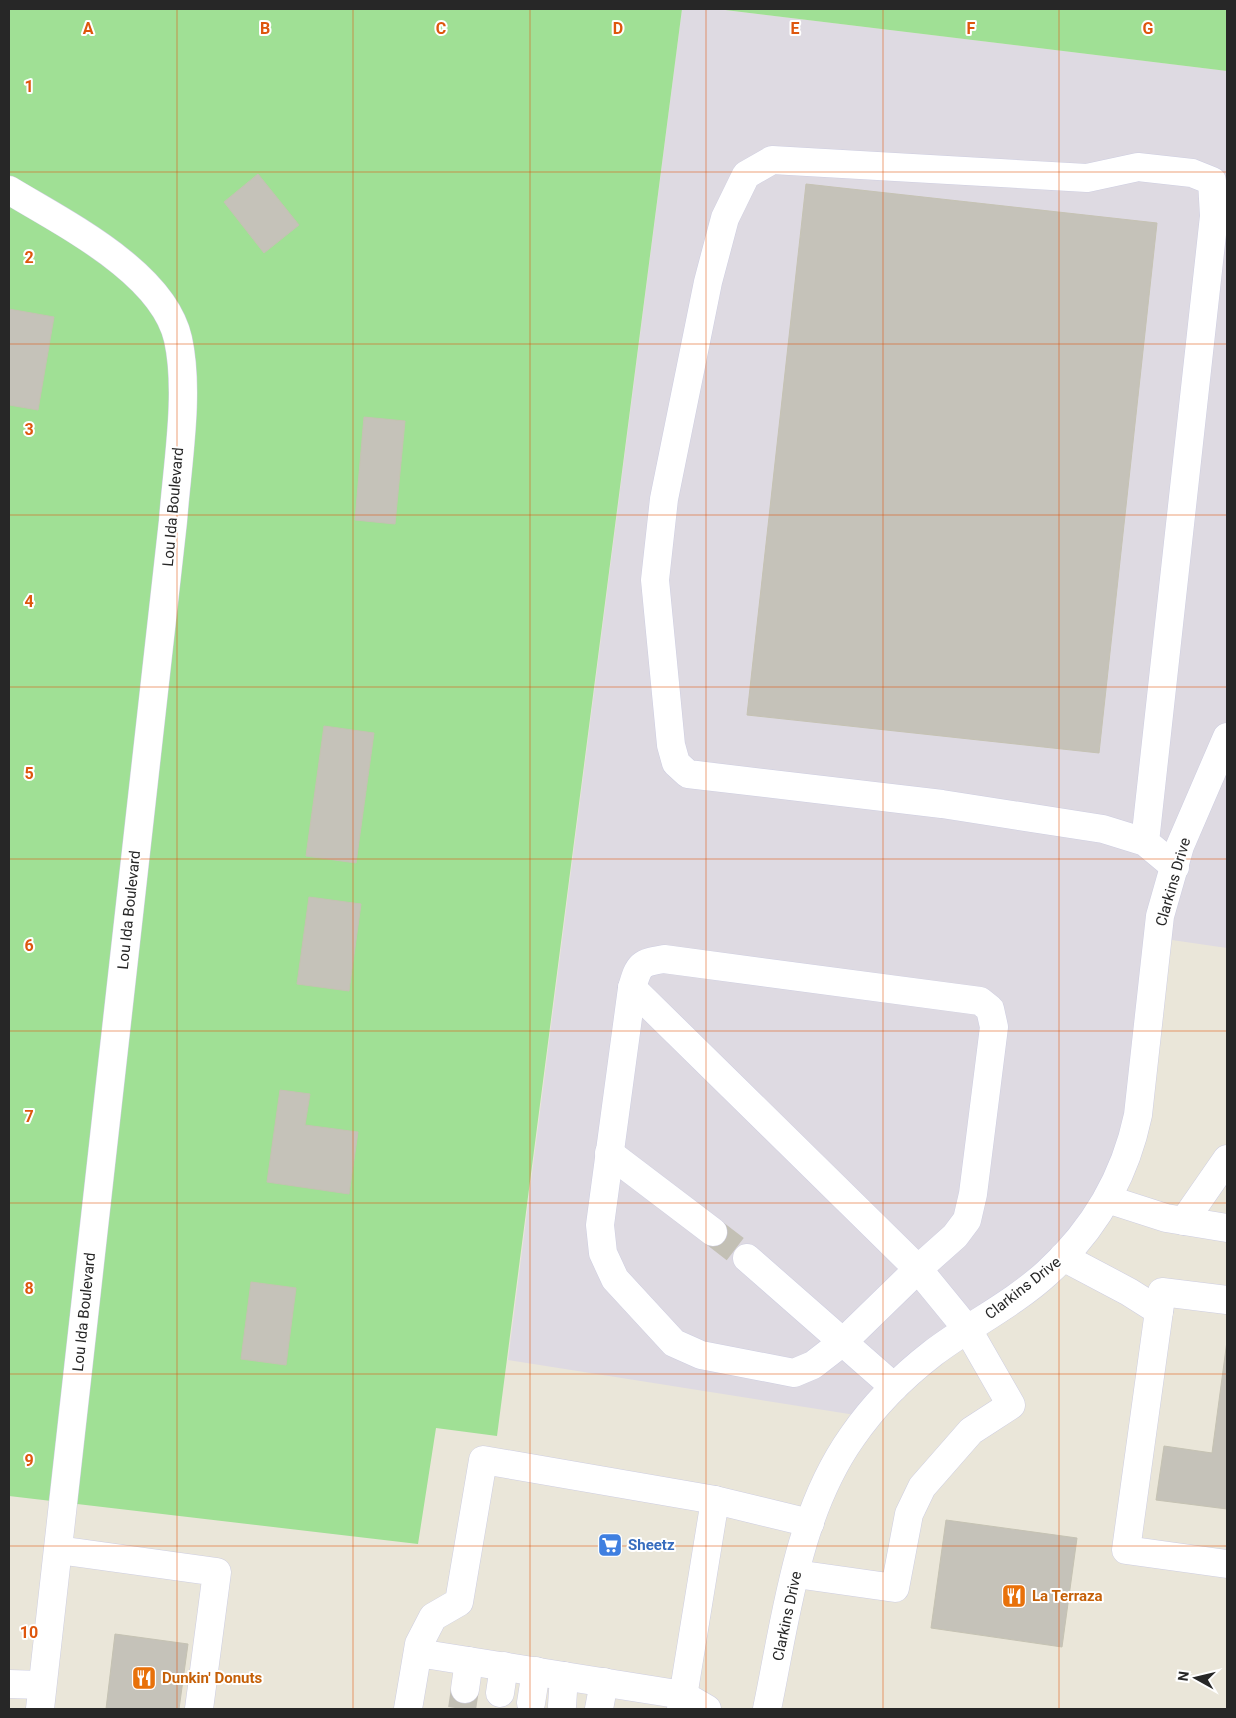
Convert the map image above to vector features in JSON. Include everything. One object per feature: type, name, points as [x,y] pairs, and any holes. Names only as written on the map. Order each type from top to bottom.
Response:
[{"type":"street","points":[[1145,842],[1214,216],[1212,181],[1192,173],[1138,167],[1087,178],[772,160],[746,175],[725,218],[708,282],[664,499],[656,580],[671,745],[676,763],[688,774],[942,804],[1103,829],[1145,842],[1175,867]]},
{"type":"street","name":"Lou Ida Boulevard","points":[[9,190],[102,247],[138,276],[164,306],[178,338],[182,367],[181,417],[173,521],[41,1697]]},
{"type":"street","name":"Clarkins Drive","points":[[767,1709],[796,1574],[810,1523],[818,1498],[851,1438],[894,1387],[933,1353],[1024,1291],[1063,1257],[1091,1225],[1118,1178],[1134,1135],[1138,1115],[1160,916],[1180,846],[1227,737]]},
{"type":"street","points":[[664,959],[980,1001],[990,1009],[994,1027],[973,1194],[967,1220],[955,1236],[844,1341],[813,1365],[794,1373],[701,1355],[674,1343],[615,1279],[603,1253],[600,1225],[632,988],[637,970],[644,962],[664,959]]},
{"type":"street","points":[[632,988],[918,1269],[968,1330],[1011,1405],[971,1432],[922,1487],[909,1514],[902,1543],[896,1588],[796,1574]]},
{"type":"street","points":[[609,1153],[713,1232]]},
{"type":"street","points":[[1184,1221],[1227,1159]]},
{"type":"street","points":[[1107,1198],[1166,1218],[1227,1228]]},
{"type":"street","points":[[1063,1257],[1129,1292],[1159,1311]]},
{"type":"street","points":[[747,1258],[844,1341],[894,1387]]},
{"type":"street","points":[[1227,1300],[1162,1292],[1126,1550],[1227,1564]]},
{"type":"street","points":[[408,1709],[419,1644],[433,1617],[458,1602],[483,1460],[715,1500],[810,1523]]},
{"type":"street","points":[[682,1702],[715,1500]]},
{"type":"street","points":[[58,1550],[217,1572],[198,1709]]},
{"type":"street","points":[[418,1652],[604,1682],[630,1698],[682,1702],[707,1709]]},
{"type":"street","points":[[465,1689],[469,1661]]},
{"type":"street","points":[[500,1694],[504,1666]]},
{"type":"street","points":[[531,1703],[536,1672]]},
{"type":"street","points":[[562,1706],[564,1676]]},
{"type":"street","points":[[599,1709],[604,1682]]},
{"type":"street","points":[[9,1684],[41,1697]]},
{"type":"shaded area","points":[[682,9],[717,9],[1227,71],[1227,948],[1158,938],[1138,1115],[1091,1225],[868,1417],[508,1360]]},
{"type":"green space","points":[[9,9],[682,9],[497,1436],[436,1428],[418,1544],[9,1496]]},
{"type":"green space","points":[[717,9],[1227,9],[1227,71]]},
{"type":"building","points":[[258,174],[299,225],[264,253],[224,202]]},
{"type":"building","points":[[806,184],[1157,223],[1099,753],[747,715]]},
{"type":"building","points":[[9,309],[54,317],[38,410],[9,405]]},
{"type":"building","points":[[364,417],[405,421],[395,524],[355,520]]},
{"type":"building","points":[[324,726],[374,733],[356,863],[306,856]]},
{"type":"building","points":[[309,897],[361,904],[349,991],[297,984]]},
{"type":"building","points":[[280,1090],[310,1094],[305,1125],[358,1132],[349,1194],[267,1182]]},
{"type":"building","points":[[251,1282],[296,1288],[286,1365],[241,1359]]},
{"type":"building","points":[[1227,1341],[1227,1509],[1156,1500],[1164,1446],[1212,1453]]},
{"type":"building","points":[[946,1520],[1077,1538],[1062,1647],[931,1628]]},
{"type":"building","points":[[115,1634],[188,1644],[179,1709],[106,1709]]},
{"type":"tunnel","points":[[713,1232],[747,1258]]},
{"type":"tunnel","points":[[462,1709],[465,1689]]},
{"type":"place","name":"Sheetz","points":[[610,1545]]},
{"type":"place","name":"La Terraza","points":[[1014,1596]]},
{"type":"place","name":"Dunkin' Donuts","points":[[144,1678]]}]
